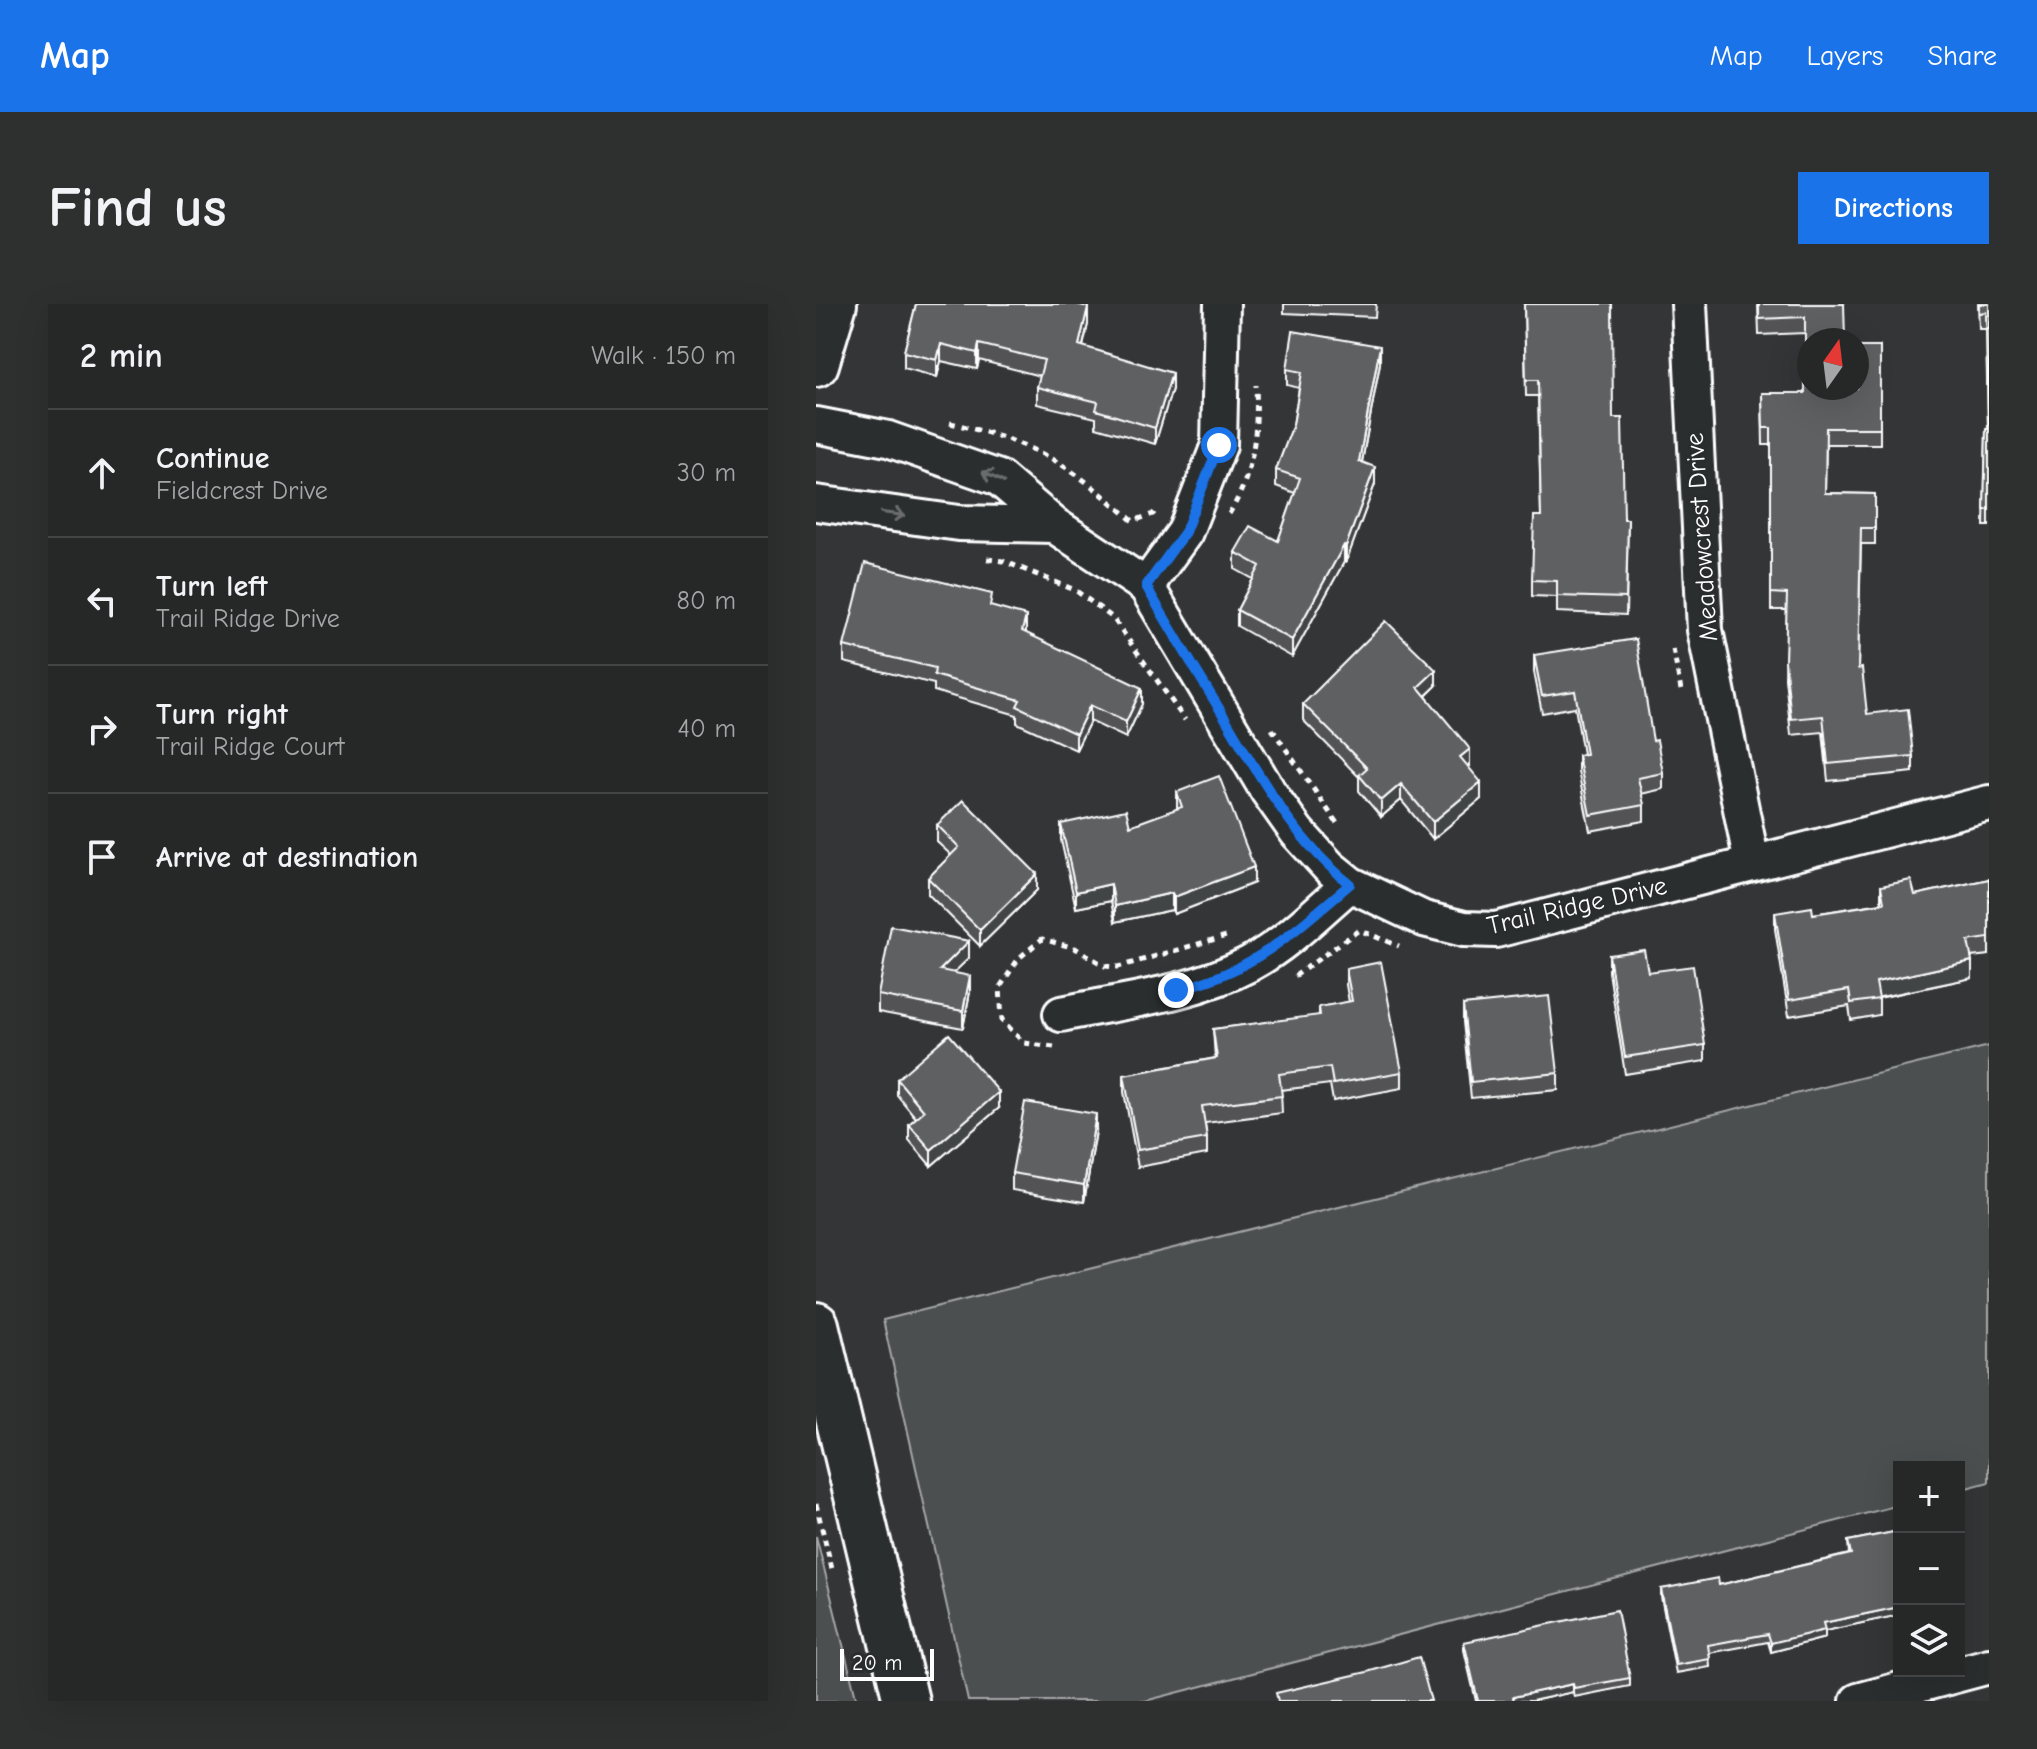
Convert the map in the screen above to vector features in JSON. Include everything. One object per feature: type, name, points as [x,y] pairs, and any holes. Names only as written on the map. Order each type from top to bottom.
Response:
[{"type":"street","points":[[816,364],[834,304]]},
{"type":"street","points":[[1146,586],[1185,532],[1219,445],[1222,304]]},
{"type":"street","name":"Meadowcrest Drive","points":[[1689,304],[1705,630],[1752,863]]},
{"type":"street","name":"Trail Ridge Drive","points":[[816,425],[888,439],[999,478],[1054,525],[1146,586],[1268,791],[1297,832],[1329,867],[1350,884],[1424,919],[1464,929],[1496,930],[1989,803]]},
{"type":"street","points":[[816,503],[959,523],[1054,525]]},
{"type":"street","points":[[1061,1014],[1210,982],[1251,963],[1282,943],[1350,884]]},
{"type":"street","points":[[816,1325],[906,1701]]},
{"type":"street","points":[[1858,1701],[1989,1671]]},
{"type":"path","points":[[1062,464],[1100,491],[1133,521],[1153,514],[1163,502]]},
{"type":"path","points":[[976,557],[1003,561],[1075,590],[1113,618],[1185,720]]},
{"type":"path","points":[[1267,721],[1347,837]]},
{"type":"path","points":[[1019,958],[1042,939],[1075,948],[1105,966],[1118,967],[1238,932]]},
{"type":"shaded area","points":[[1989,1046],[1989,1482],[1965,1488],[1965,1461],[1893,1461],[1893,1507],[1145,1701],[968,1701],[883,1320]]},
{"type":"shaded area","points":[[816,1536],[857,1701],[816,1701]]},
{"type":"building","points":[[916,304],[1076,304],[1088,307],[1079,345],[1172,373],[1155,428],[1096,410],[1098,402],[1037,387],[1044,360],[979,344],[977,353],[941,344],[937,360],[904,352]]},
{"type":"building","points":[[1524,304],[1612,304],[1613,418],[1622,418],[1624,519],[1628,519],[1626,598],[1557,596],[1557,581],[1532,580],[1534,516],[1541,516],[1538,380],[1526,380]]},
{"type":"building","points":[[1759,304],[1844,304],[1845,328],[1805,328],[1805,317],[1759,319]]},
{"type":"building","points":[[1979,304],[1989,304],[1989,510],[1984,510],[1988,429],[1986,312],[1979,313]]},
{"type":"building","points":[[1293,331],[1380,346],[1359,461],[1375,467],[1346,546],[1292,640],[1237,610],[1260,566],[1235,552],[1250,526],[1278,541],[1300,478],[1276,470],[1293,425],[1302,372],[1287,369]]},
{"type":"building","points":[[1869,347],[1880,347],[1880,428],[1826,428],[1825,493],[1875,494],[1875,528],[1861,528],[1858,669],[1862,668],[1867,714],[1908,709],[1913,756],[1828,764],[1823,716],[1791,719],[1785,661],[1787,594],[1771,593],[1771,428],[1763,428],[1762,393],[1797,393],[1797,400],[1869,400]]},
{"type":"building","points":[[865,563],[992,594],[990,606],[1026,616],[1022,631],[1142,688],[1126,722],[1090,705],[1076,734],[1017,706],[1020,700],[934,675],[935,668],[844,646]]},
{"type":"building","points":[[1386,621],[1436,670],[1418,687],[1470,749],[1460,757],[1481,782],[1433,822],[1401,784],[1381,801],[1359,775],[1367,768],[1303,704]]},
{"type":"building","points":[[1636,639],[1653,741],[1657,740],[1663,773],[1638,778],[1644,805],[1590,815],[1578,755],[1586,754],[1575,691],[1542,696],[1534,655]]},
{"type":"building","points":[[1219,776],[1254,867],[1174,897],[1172,893],[1115,906],[1111,884],[1076,892],[1061,824],[1126,810],[1130,826],[1182,807],[1177,792]]},
{"type":"building","points":[[963,800],[1037,874],[980,930],[928,878],[959,847],[937,825]]},
{"type":"building","points":[[1989,879],[1989,938],[1968,941],[1972,961],[1876,982],[1879,999],[1851,1003],[1849,990],[1789,1000],[1775,913],[1812,907],[1813,914],[1884,903],[1881,886],[1911,880],[1915,895]]},
{"type":"building","points":[[891,926],[969,941],[940,970],[970,976],[963,1011],[878,995]]},
{"type":"building","points":[[1644,950],[1648,972],[1693,966],[1705,1045],[1625,1057],[1609,955]]},
{"type":"building","points":[[1381,962],[1402,1072],[1333,1084],[1330,1067],[1279,1074],[1282,1096],[1202,1106],[1207,1138],[1138,1150],[1124,1075],[1217,1058],[1213,1029],[1320,1015],[1319,1007],[1352,1001],[1346,969]]},
{"type":"building","points":[[1549,996],[1558,1073],[1471,1082],[1463,1005]]},
{"type":"building","points":[[949,1034],[999,1092],[931,1150],[909,1124],[924,1111],[897,1079]]},
{"type":"building","points":[[1025,1102],[1096,1114],[1084,1185],[1012,1173]]},
{"type":"building","points":[[1893,1532],[1893,1608],[1823,1623],[1825,1630],[1771,1643],[1768,1634],[1708,1645],[1710,1659],[1676,1665],[1661,1589],[1718,1578],[1719,1585],[1851,1554],[1848,1541]]},
{"type":"building","points":[[1617,1610],[1630,1678],[1574,1688],[1573,1684],[1513,1697],[1514,1701],[1478,1701],[1464,1642]]},
{"type":"building","points":[[1419,1657],[1431,1701],[1278,1701],[1276,1693]]},
{"type":"route","points":[[1176,990],[1210,982],[1251,963],[1282,943],[1350,884],[1329,867],[1297,832],[1268,791],[1146,586],[1185,532],[1219,445]]}]
